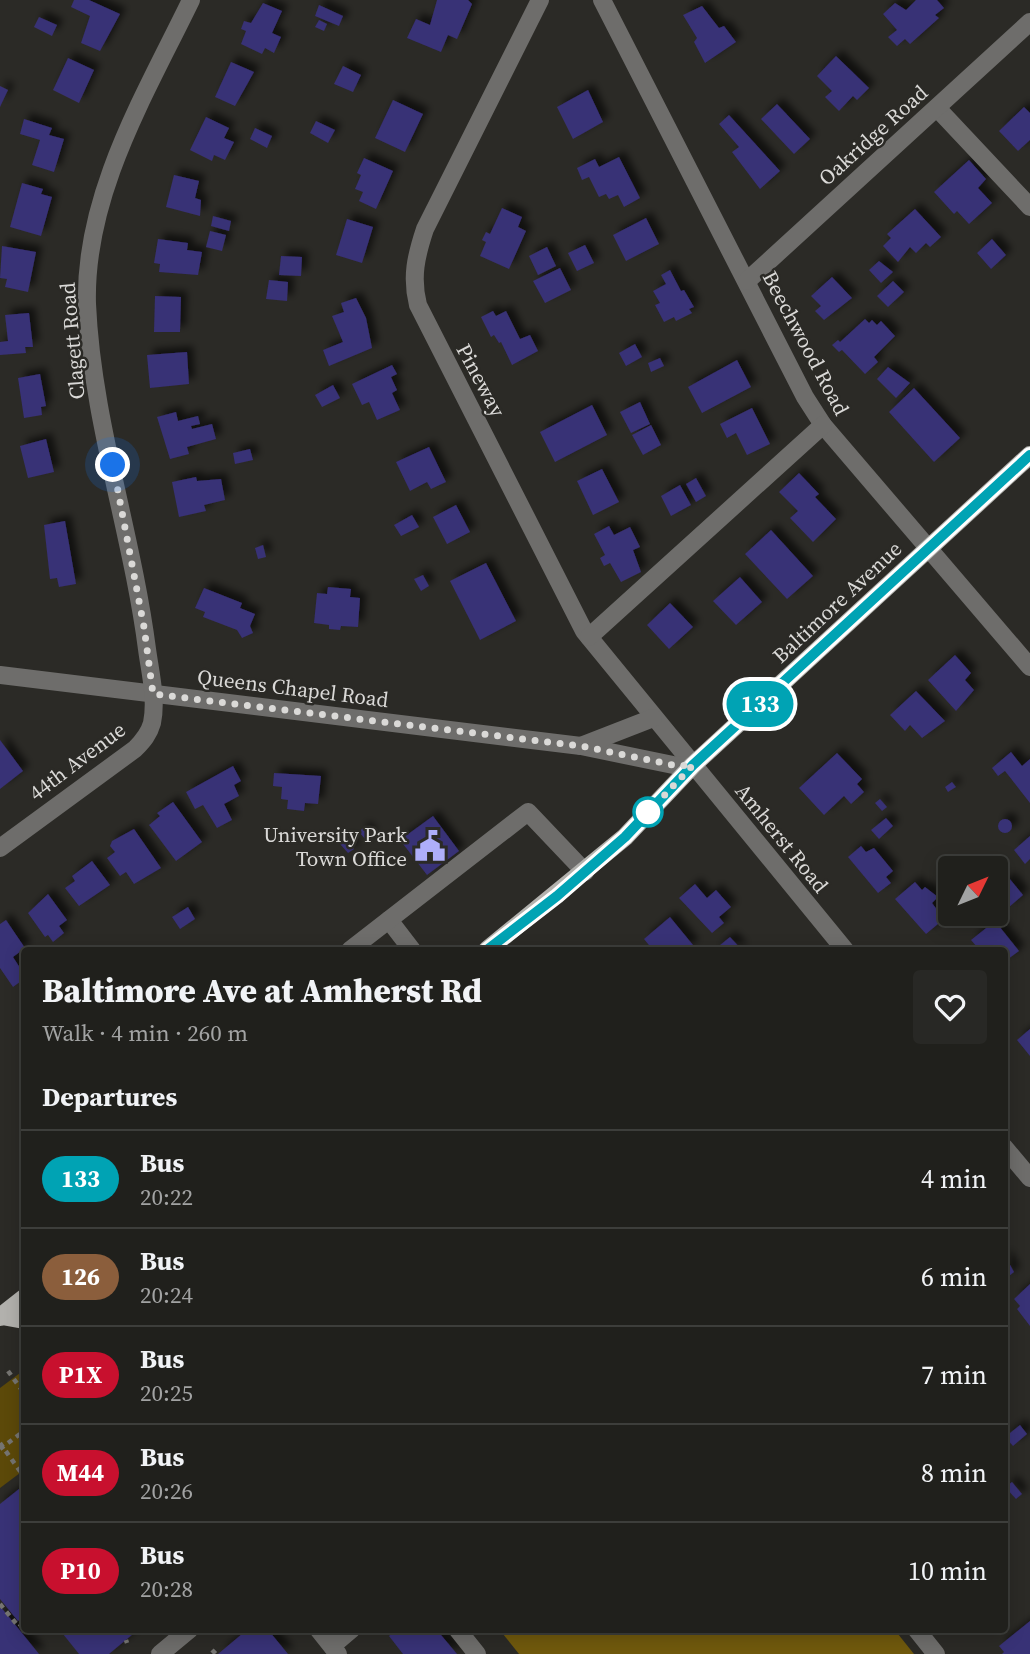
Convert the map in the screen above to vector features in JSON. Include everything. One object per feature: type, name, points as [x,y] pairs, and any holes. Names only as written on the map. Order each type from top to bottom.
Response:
[{"type":"main road","name":"Baltimore Avenue","points":[[492,947],[625,837],[688,760],[930,547],[1030,455]]},
{"type":"main road","points":[[1,1317],[21,1300]]},
{"type":"main road","points":[[1,1317],[21,1320]]},
{"type":"street","name":"Clagett Road","points":[[153,694],[142,616],[97,389],[87,303],[89,267],[110,172],[191,0]]},
{"type":"street","name":"Pineway","points":[[540,0],[425,229],[416,255],[414,287],[423,320],[589,637],[688,760]]},
{"type":"street","name":"Beechwood Road","points":[[602,0],[805,397],[823,425],[1030,667]]},
{"type":"street","name":"Oakridge Road","points":[[747,281],[1030,22]]},
{"type":"street","points":[[937,108],[1030,207]]},
{"type":"street","points":[[589,637],[823,425]]},
{"type":"street","name":"Queens Chapel Road","points":[[0,675],[581,746],[678,766],[688,760]]},
{"type":"street","name":"44th Avenue","points":[[0,848],[135,749],[147,736],[152,721],[153,694]]},
{"type":"street","name":"Queens Chapel Road","points":[[581,746],[653,719]]},
{"type":"street","name":"Amherst Road","points":[[688,760],[843,947]]},
{"type":"street","points":[[354,947],[528,812],[585,872]]},
{"type":"street","points":[[389,920],[410,947]]},
{"type":"street","points":[[1008,1152],[1030,1178]]},
{"type":"street","points":[[160,1654],[185,1633]]},
{"type":"street","points":[[321,1633],[335,1650],[349,1633]]},
{"type":"street","points":[[460,1633],[477,1654]]},
{"type":"street","points":[[919,1633],[936,1654]]},
{"type":"path","points":[[8,1371],[21,1389]]},
{"type":"path","points":[[21,1433],[1,1446],[21,1473]]},
{"type":"path","points":[[0,1604],[19,1628],[21,1626]]},
{"type":"shaded area","points":[[21,1372],[21,1472],[0,1488],[0,1388]]},
{"type":"shaded area","points":[[502,1633],[897,1633],[914,1654],[519,1654]]},
{"type":"building","points":[[74,0],[89,0],[120,14],[100,51],[81,43],[90,16],[71,7]]},
{"type":"building","points":[[437,0],[468,0],[472,4],[457,39],[448,35],[441,52],[407,38],[416,19],[430,25]]},
{"type":"building","points":[[916,0],[937,0],[944,8],[935,15],[939,18],[910,44],[905,39],[897,46],[888,37],[897,30],[883,14],[895,3],[906,10]]},
{"type":"building","points":[[263,3],[282,11],[272,33],[281,37],[274,53],[265,48],[262,54],[241,44],[246,31],[241,29],[244,21],[251,23]]},
{"type":"building","points":[[319,5],[343,16],[339,26],[315,16]]},
{"type":"building","points":[[702,6],[719,28],[724,26],[736,42],[705,63],[694,42],[697,38],[683,15]]},
{"type":"building","points":[[39,17],[57,25],[52,36],[34,27]]},
{"type":"building","points":[[319,20],[327,24],[324,31],[315,27]]},
{"type":"building","points":[[836,56],[869,88],[857,100],[853,96],[839,111],[825,97],[832,91],[817,76]]},
{"type":"building","points":[[68,58],[94,70],[79,103],[53,90]]},
{"type":"building","points":[[231,62],[254,72],[235,106],[215,97]]},
{"type":"building","points":[[343,66],[361,75],[353,92],[334,84]]},
{"type":"building","points":[[0,86],[8,90],[0,107]]},
{"type":"building","points":[[588,90],[603,122],[573,139],[557,107]]},
{"type":"building","points":[[393,100],[423,114],[405,152],[375,138]]},
{"type":"building","points":[[777,104],[810,139],[794,154],[761,119]]},
{"type":"building","points":[[1024,107],[1030,113],[1030,140],[1018,151],[999,131]]},
{"type":"building","points":[[729,115],[780,171],[760,189],[732,152],[739,147],[719,124]]},
{"type":"building","points":[[206,117],[229,128],[224,138],[234,142],[225,160],[214,155],[212,161],[190,150]]},
{"type":"building","points":[[24,119],[52,128],[49,135],[64,139],[54,172],[32,165],[40,140],[20,134]]},
{"type":"building","points":[[316,121],[335,130],[328,143],[310,133]]},
{"type":"building","points":[[255,128],[272,136],[267,148],[250,139]]},
{"type":"building","points":[[619,157],[640,198],[624,207],[618,195],[609,199],[606,194],[599,197],[589,177],[582,180],[577,168],[595,159],[599,167]]},
{"type":"building","points":[[364,158],[393,171],[376,209],[359,201],[363,192],[355,189],[361,175],[357,173]]},
{"type":"building","points":[[969,160],[986,179],[978,188],[992,203],[969,224],[957,211],[954,214],[934,192]]},
{"type":"building","points":[[174,175],[199,181],[195,198],[201,200],[200,216],[166,207]]},
{"type":"building","points":[[22,183],[43,189],[41,194],[52,197],[41,236],[10,227]]},
{"type":"building","points":[[502,208],[522,217],[518,227],[526,231],[509,269],[480,256],[486,242],[482,240],[486,232],[490,234]]},
{"type":"building","points":[[915,209],[941,237],[930,247],[926,243],[916,253],[910,247],[898,262],[883,246],[891,238],[887,234]]},
{"type":"building","points":[[213,216],[231,221],[229,231],[211,226]]},
{"type":"building","points":[[646,218],[659,244],[626,261],[613,235]]},
{"type":"building","points":[[347,219],[373,227],[362,263],[336,255]]},
{"type":"building","points":[[210,231],[226,235],[222,251],[206,247]]},
{"type":"building","points":[[158,239],[188,243],[187,250],[202,252],[198,275],[159,272],[160,264],[154,263]]},
{"type":"building","points":[[992,239],[1006,255],[991,269],[977,253]]},
{"type":"building","points":[[585,245],[594,263],[577,271],[568,253]]},
{"type":"building","points":[[2,246],[36,252],[28,292],[5,287],[7,279],[0,278]]},
{"type":"building","points":[[547,247],[556,266],[538,275],[529,256]]},
{"type":"building","points":[[281,256],[302,257],[301,276],[279,275]]},
{"type":"building","points":[[879,261],[893,272],[881,283],[869,270]]},
{"type":"building","points":[[560,268],[571,290],[545,303],[533,281]]},
{"type":"building","points":[[670,270],[681,291],[684,290],[694,307],[689,309],[692,313],[676,321],[674,317],[664,322],[655,305],[660,303],[653,291],[666,284],[661,275]]},
{"type":"building","points":[[832,277],[852,298],[824,320],[815,311],[821,306],[811,296]]},
{"type":"building","points":[[269,280],[288,282],[287,301],[266,299]]},
{"type":"building","points":[[893,281],[904,292],[888,307],[877,296]]},
{"type":"building","points":[[155,296],[181,297],[180,332],[154,332]]},
{"type":"building","points":[[356,298],[366,318],[372,348],[329,366],[323,350],[343,342],[332,316],[344,312],[341,303]]},
{"type":"building","points":[[493,311],[496,316],[506,311],[520,339],[530,335],[538,351],[512,365],[501,342],[499,343],[494,335],[491,337],[481,317]]},
{"type":"building","points":[[29,313],[33,347],[25,347],[26,353],[0,355],[0,342],[8,341],[5,315]]},
{"type":"building","points":[[865,319],[869,323],[872,320],[877,325],[881,321],[895,336],[874,357],[878,362],[865,374],[842,350],[839,352],[832,345],[838,340],[840,342]]},
{"type":"building","points":[[635,344],[642,357],[626,366],[619,353]]},
{"type":"building","points":[[187,352],[189,384],[150,388],[147,355]]},
{"type":"building","points":[[660,358],[664,366],[651,372],[648,363]]},
{"type":"building","points":[[737,360],[751,387],[702,413],[688,387]]},
{"type":"building","points":[[392,365],[397,374],[391,377],[397,390],[392,393],[400,410],[377,420],[369,402],[362,405],[352,384]]},
{"type":"building","points":[[888,367],[910,383],[896,398],[877,379]]},
{"type":"building","points":[[40,374],[46,406],[41,407],[42,415],[24,418],[18,378]]},
{"type":"building","points":[[333,385],[340,398],[322,407],[315,395]]},
{"type":"building","points":[[914,388],[960,438],[934,462],[889,412]]},
{"type":"building","points":[[640,402],[650,424],[631,433],[620,412]]},
{"type":"building","points":[[592,405],[607,435],[555,462],[540,432]]},
{"type":"building","points":[[752,408],[770,444],[747,455],[736,433],[727,438],[720,424]]},
{"type":"building","points":[[176,412],[178,421],[198,416],[200,424],[191,426],[192,429],[212,424],[216,439],[187,447],[189,454],[170,459],[157,417]]},
{"type":"building","points":[[651,425],[661,445],[643,455],[632,435]]},
{"type":"building","points":[[46,439],[54,472],[28,478],[20,446]]},
{"type":"building","points":[[429,447],[446,482],[431,489],[427,482],[410,491],[396,462]]},
{"type":"building","points":[[250,449],[253,460],[235,464],[233,453]]},
{"type":"building","points":[[602,469],[619,502],[593,515],[577,481]]},
{"type":"building","points":[[799,473],[819,494],[815,497],[836,519],[813,542],[790,518],[798,511],[779,492]]},
{"type":"building","points":[[196,477],[197,481],[221,479],[225,500],[204,505],[206,511],[179,517],[172,482]]},
{"type":"building","points":[[696,478],[706,496],[696,502],[686,484]]},
{"type":"building","points":[[680,485],[691,505],[671,516],[661,496]]},
{"type":"building","points":[[456,505],[470,532],[447,544],[433,517]]},
{"type":"building","points":[[412,515],[419,527],[401,536],[394,525]]},
{"type":"building","points":[[65,521],[76,584],[59,587],[57,578],[50,579],[44,525]]},
{"type":"building","points":[[609,526],[614,535],[630,527],[640,547],[633,550],[641,572],[621,582],[610,563],[604,566],[600,558],[605,555],[594,534]]},
{"type":"building","points":[[771,530],[813,576],[787,599],[745,554]]},
{"type":"building","points":[[263,545],[266,557],[258,559],[255,548]]},
{"type":"building","points":[[486,563],[516,621],[480,640],[450,581]]},
{"type":"building","points":[[423,575],[429,586],[421,591],[414,579]]},
{"type":"building","points":[[740,577],[762,602],[736,625],[713,601]]},
{"type":"building","points":[[328,587],[351,589],[350,597],[360,598],[358,627],[341,626],[340,630],[329,629],[329,625],[314,623],[317,593],[327,594]]},
{"type":"building","points":[[204,588],[242,603],[240,608],[255,614],[250,626],[253,633],[242,638],[237,630],[203,617],[205,612],[195,608]]},
{"type":"building","points":[[670,603],[693,627],[669,649],[647,625]]},
{"type":"building","points":[[955,655],[971,673],[965,680],[974,690],[956,711],[928,680]]},
{"type":"building","points":[[916,691],[945,721],[922,738],[910,725],[905,731],[890,715]]},
{"type":"building","points":[[0,740],[23,771],[0,789]]},
{"type":"building","points":[[1011,752],[1022,766],[1030,759],[1030,803],[1005,771],[998,776],[992,768]]},
{"type":"building","points":[[837,753],[862,779],[857,784],[864,792],[851,804],[844,796],[824,815],[799,788]]},
{"type":"building","points":[[233,766],[241,781],[234,785],[239,796],[224,804],[232,820],[217,828],[203,805],[195,809],[186,792]]},
{"type":"building","points":[[274,773],[321,776],[318,804],[305,803],[304,811],[287,809],[288,800],[281,799],[282,787],[273,786]]},
{"type":"building","points":[[952,782],[956,787],[948,792],[945,787]]},
{"type":"building","points":[[880,799],[887,807],[882,811],[875,803]]},
{"type":"building","points":[[173,802],[202,842],[176,861],[149,825],[160,816],[157,813]]},
{"type":"building","name":"University Park Town Office","points":[[433,816],[459,851],[427,875],[400,840]]},
{"type":"building","points":[[886,818],[893,826],[879,839],[871,830]]},
{"type":"building","points":[[1005,819],[1010,821],[1010,831],[1005,833],[1000,831],[998,826],[1000,821]]},
{"type":"building","points":[[364,827],[372,835],[366,840],[359,832]]},
{"type":"building","points":[[134,829],[161,868],[134,884],[126,872],[120,876],[107,858],[115,852],[110,846],[112,841]]},
{"type":"building","points":[[1030,836],[1030,859],[1025,864],[1014,850]]},
{"type":"building","points":[[346,839],[354,849],[348,853],[340,844]]},
{"type":"building","points":[[861,846],[866,852],[874,848],[893,871],[886,877],[891,883],[878,893],[848,857]]},
{"type":"building","points":[[92,861],[110,885],[79,906],[65,888],[75,881],[72,876]]},
{"type":"building","points":[[1008,879],[1023,895],[1008,908]]},
{"type":"building","points":[[915,882],[922,890],[925,887],[938,897],[932,903],[938,911],[938,924],[926,934],[895,899]]},
{"type":"building","points":[[695,884],[707,898],[716,890],[731,907],[719,917],[724,923],[712,933],[679,898]]},
{"type":"building","points":[[48,894],[67,920],[59,926],[64,933],[53,942],[48,935],[45,937],[28,913]]},
{"type":"building","points":[[188,907],[195,919],[180,929],[172,917]]},
{"type":"building","points":[[670,917],[693,945],[651,947],[644,939]]},
{"type":"building","points":[[6,920],[24,947],[21,947],[21,951],[13,957],[21,969],[21,981],[13,987],[0,968],[0,924]]},
{"type":"building","points":[[989,926],[999,926],[1019,951],[1008,959],[1008,947],[977,947],[971,940]]},
{"type":"building","points":[[730,937],[739,947],[718,947]]},
{"type":"building","points":[[1030,1029],[1030,1056],[1017,1040]]},
{"type":"building","points":[[1008,1261],[1014,1272],[1008,1277]]},
{"type":"building","points":[[1030,1284],[1030,1326],[1017,1309],[1020,1306],[1014,1299]]},
{"type":"building","points":[[1020,1425],[1027,1434],[1013,1446],[1008,1440],[1008,1435]]},
{"type":"building","points":[[1012,1482],[1022,1494],[1016,1499],[1008,1490],[1008,1485]]},
{"type":"building","points":[[21,1487],[21,1618],[18,1621],[0,1599],[0,1504]]},
{"type":"building","points":[[0,1606],[39,1654],[0,1654]]},
{"type":"building","points":[[1030,1621],[1030,1654],[1002,1654],[1004,1652],[999,1646]]},
{"type":"building","points":[[62,1633],[134,1633],[109,1654],[79,1654]]},
{"type":"building","points":[[243,1633],[271,1633],[288,1654],[218,1654]]},
{"type":"building","points":[[392,1633],[439,1633],[457,1654],[403,1654],[389,1636]]},
{"type":"bus line","name":"133","points":[[491,947],[557,896],[625,837],[693,765],[1030,455]]},
{"type":"place","name":"University Park Town Office","points":[[430,846]]},
{"type":"route","points":[[113,465],[144,627],[153,694],[581,746],[678,766],[693,765],[642,819],[648,812]]}]
